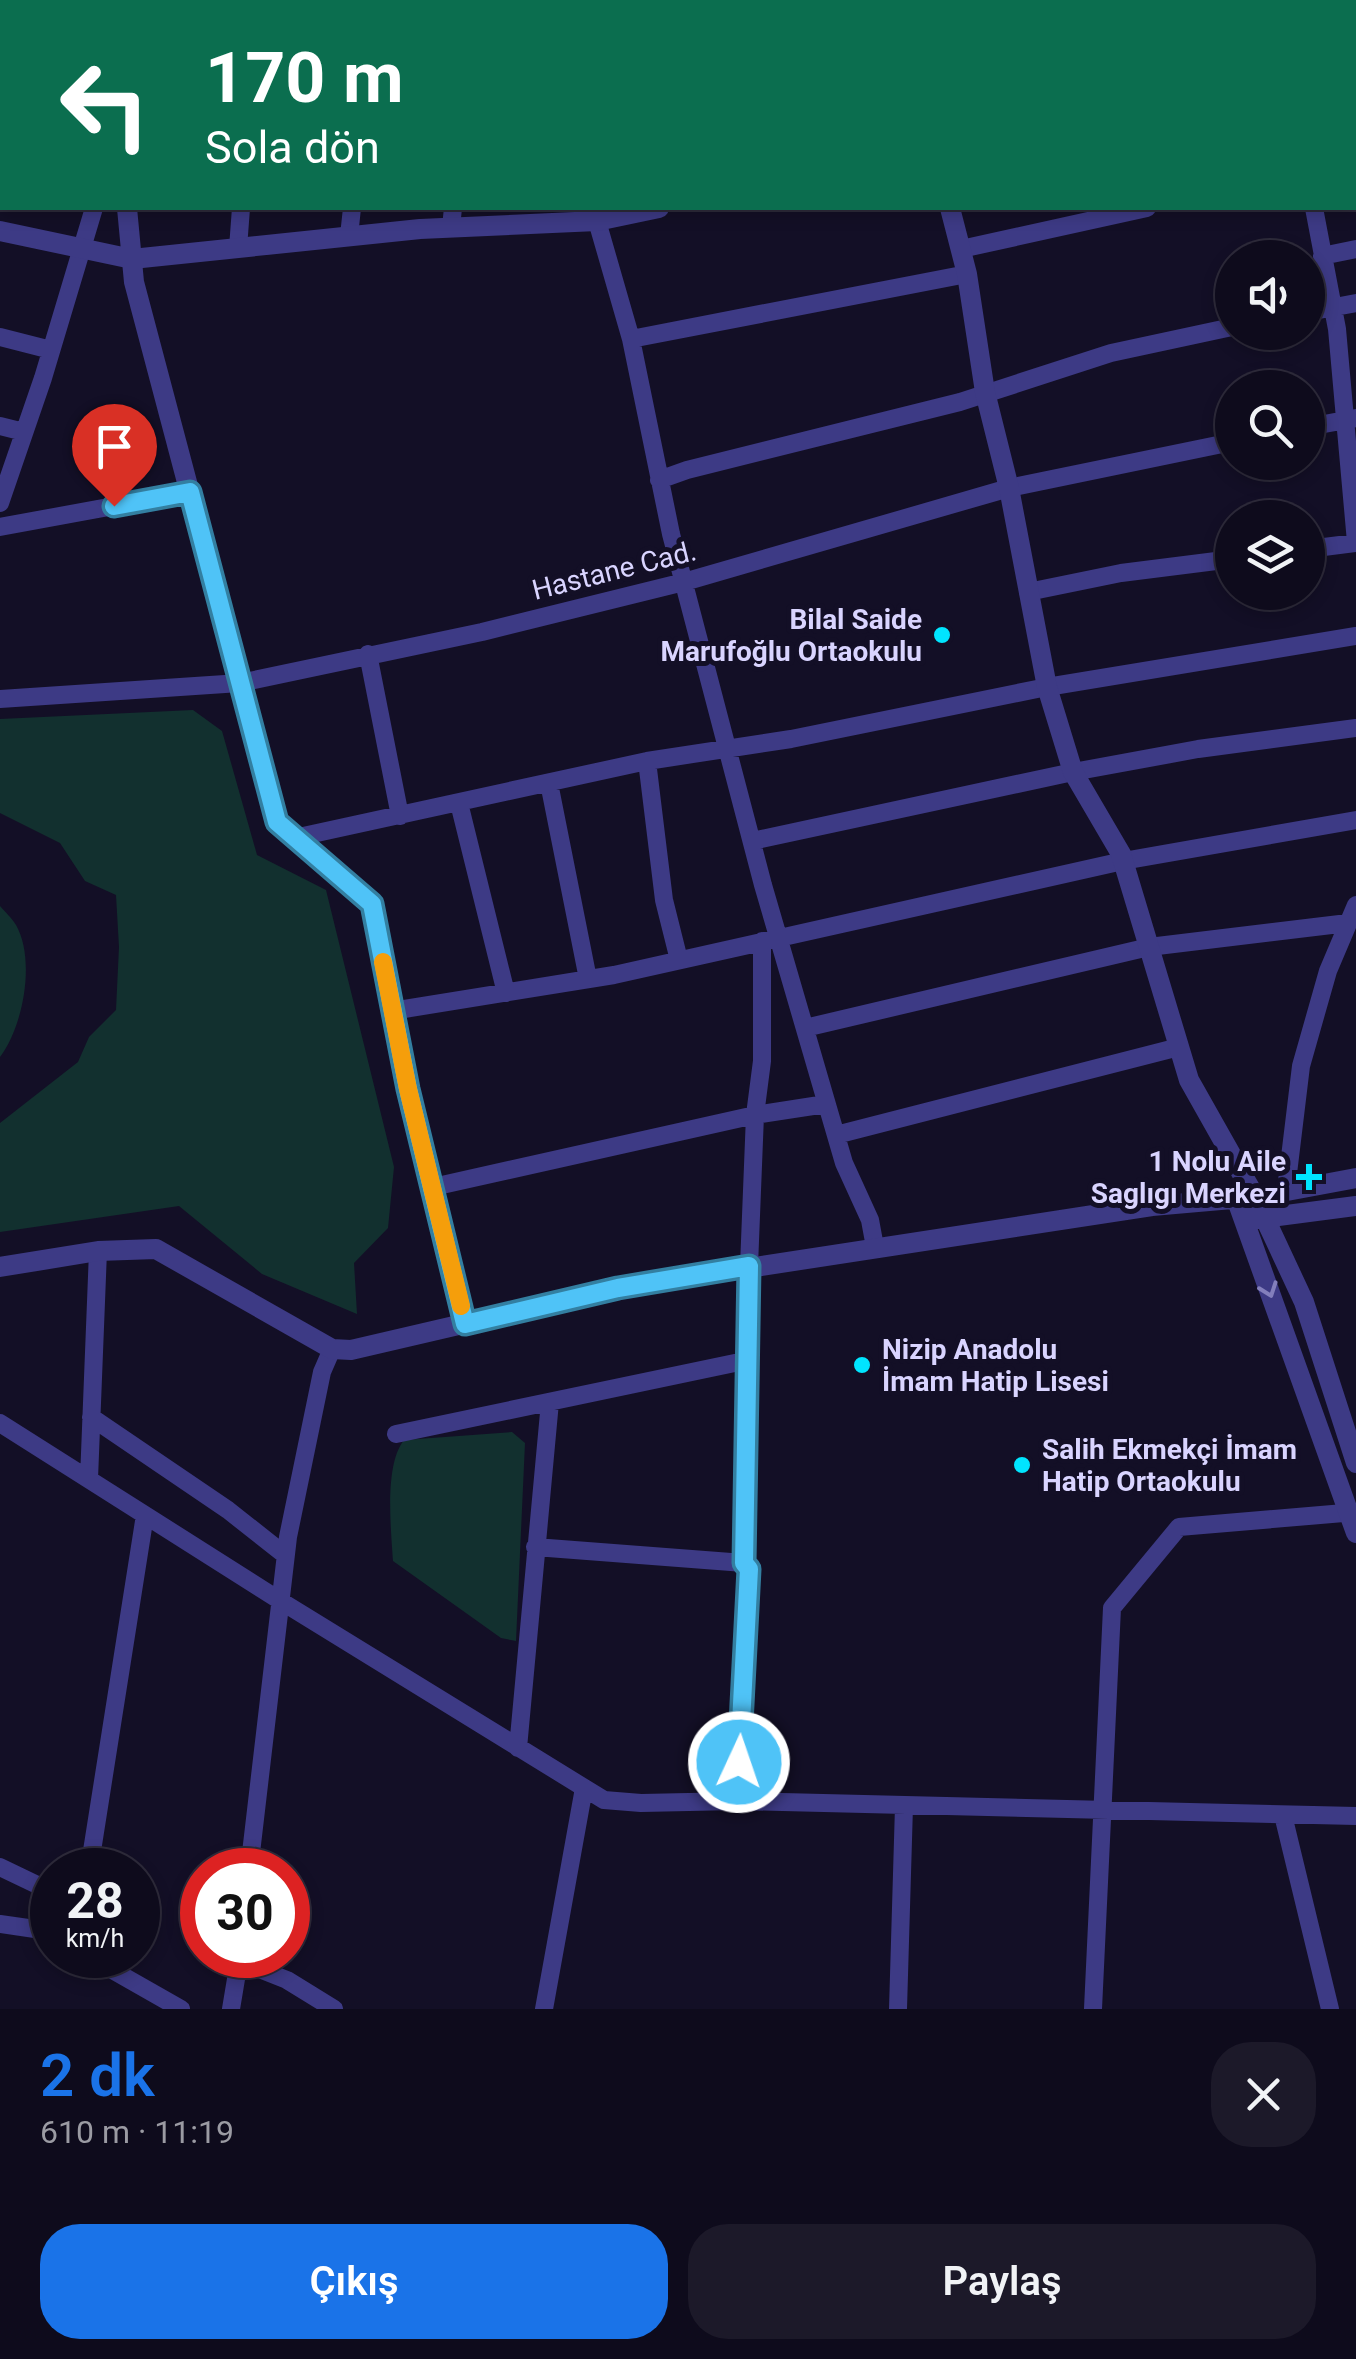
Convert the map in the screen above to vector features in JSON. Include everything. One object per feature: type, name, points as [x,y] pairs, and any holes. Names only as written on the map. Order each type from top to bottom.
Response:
[{"type":"street","points":[[0,503],[93,210]]},
{"type":"street","points":[[127,210],[134,282],[277,822],[372,904],[408,1089],[465,1324]]},
{"type":"street","points":[[238,248],[241,210]]},
{"type":"street","points":[[350,236],[352,210]]},
{"type":"street","points":[[0,231],[132,258],[350,236],[452,217],[597,221],[645,210]]},
{"type":"street","points":[[951,210],[967,274],[985,392],[1009,488],[1047,687],[1073,772],[1123,862],[1188,1080],[1254,1219],[1354,1519],[1179,1527],[1112,1608],[1093,2009]]},
{"type":"street","points":[[961,249],[1138,210]]},
{"type":"street","points":[[1314,210],[1319,240]]},
{"type":"street","points":[[597,221],[630,339],[658,480],[752,841],[770,939],[804,1028],[844,1162],[870,1220],[875,1247]]},
{"type":"street","points":[[1325,255],[1356,249]]},
{"type":"street","points":[[1325,273],[1352,418],[1356,542],[1325,547]]},
{"type":"street","points":[[630,339],[967,274]]},
{"type":"street","points":[[1325,308],[1356,302]]},
{"type":"street","points":[[658,480],[960,402],[1110,353],[1215,331]]},
{"type":"street","points":[[0,338],[51,350]]},
{"type":"street","points":[[1325,424],[1352,418]]},
{"type":"street","points":[[0,426],[24,432]]},
{"type":"street","name":"Hastane Cad.","points":[[0,698],[240,683],[482,632],[684,582],[1009,488],[1215,446]]},
{"type":"street","points":[[0,526],[190,492]]},
{"type":"street","points":[[1028,592],[1215,561]]},
{"type":"street","points":[[294,838],[647,762],[728,750],[1047,687],[1356,636]]},
{"type":"street","points":[[368,654],[400,816]]},
{"type":"street","points":[[752,841],[1073,772],[1198,749],[1356,728]]},
{"type":"street","points":[[647,762],[664,900],[679,960]]},
{"type":"street","points":[[549,783],[588,979]]},
{"type":"street","points":[[459,803],[506,994]]},
{"type":"street","points":[[392,1011],[588,979],[1123,862],[1356,820]]},
{"type":"street","points":[[1286,1190],[1301,1066],[1328,972],[1356,905]]},
{"type":"street","points":[[804,1028],[1149,948],[1348,923]]},
{"type":"street","points":[[737,1801],[749,1569],[744,1563],[754,1115],[762,1061],[770,939]]},
{"type":"street","points":[[836,1135],[1179,1047]]},
{"type":"street","points":[[433,1186],[754,1115],[826,1104]]},
{"type":"street","points":[[0,1267],[98,1251],[156,1248],[332,1350],[351,1350],[618,1288],[1152,1206],[1245,1198],[1356,1178]]},
{"type":"street","points":[[1254,1219],[1356,1206]]},
{"type":"street","points":[[1254,1219],[1304,1302],[1356,1463]]},
{"type":"street","points":[[89,1479],[98,1251]]},
{"type":"street","points":[[251,1848],[285,1555],[322,1372],[332,1350]]},
{"type":"street","points":[[396,1434],[749,1360]]},
{"type":"street","points":[[518,1748],[550,1402]]},
{"type":"street","points":[[91,1418],[228,1510],[285,1555]]},
{"type":"street","points":[[0,1423],[604,1800],[641,1804],[737,1801],[1356,1816]]},
{"type":"street","points":[[92,1848],[145,1515]]},
{"type":"street","points":[[534,1548],[744,1563]]},
{"type":"street","points":[[544,2009],[584,1788]]},
{"type":"street","points":[[898,2009],[904,1806]]},
{"type":"street","points":[[1283,1816],[1330,2009]]},
{"type":"street","points":[[0,1867],[30,1881]]},
{"type":"street","points":[[0,1924],[30,1928]]},
{"type":"street","points":[[126,1978],[181,2009]]},
{"type":"street","points":[[230,2009],[236,1978]]},
{"type":"street","points":[[283,1978],[334,2009]]},
{"type":"green space","points":[[193,710],[222,731],[257,855],[326,890],[394,1167],[388,1228],[354,1263],[357,1314],[262,1274],[179,1206],[0,1232],[0,1123],[78,1062],[89,1037],[116,1010],[119,947],[116,895],[85,881],[60,843],[0,813],[0,719]]},
{"type":"green space","points":[[0,906],[22,939],[26,974],[15,1029],[0,1057]]},
{"type":"green space","points":[[512,1432],[525,1443],[516,1641],[501,1638],[393,1561],[390,1515],[391,1481],[404,1440]]},
{"type":"slow traffic","points":[[383,962],[408,1089],[461,1306]]},
{"type":"place","name":"Bilal Saide Marufoğlu Ortaokulu","points":[[942,635]]},
{"type":"place","name":"1 Nolu Aile Saglıgı Merkezi","points":[[1309,1177]]},
{"type":"place","name":"Nizip Anadolu İmam Hatip Lisesi","points":[[862,1365]]},
{"type":"place","name":"Salih Ekmekçi İmam Hatip Ortaokulu","points":[[1022,1465]]},
{"type":"route","points":[[114,506],[190,492],[277,822],[372,904],[408,1089],[465,1324],[618,1288],[749,1266],[744,1563],[749,1569],[739,1762]]}]
